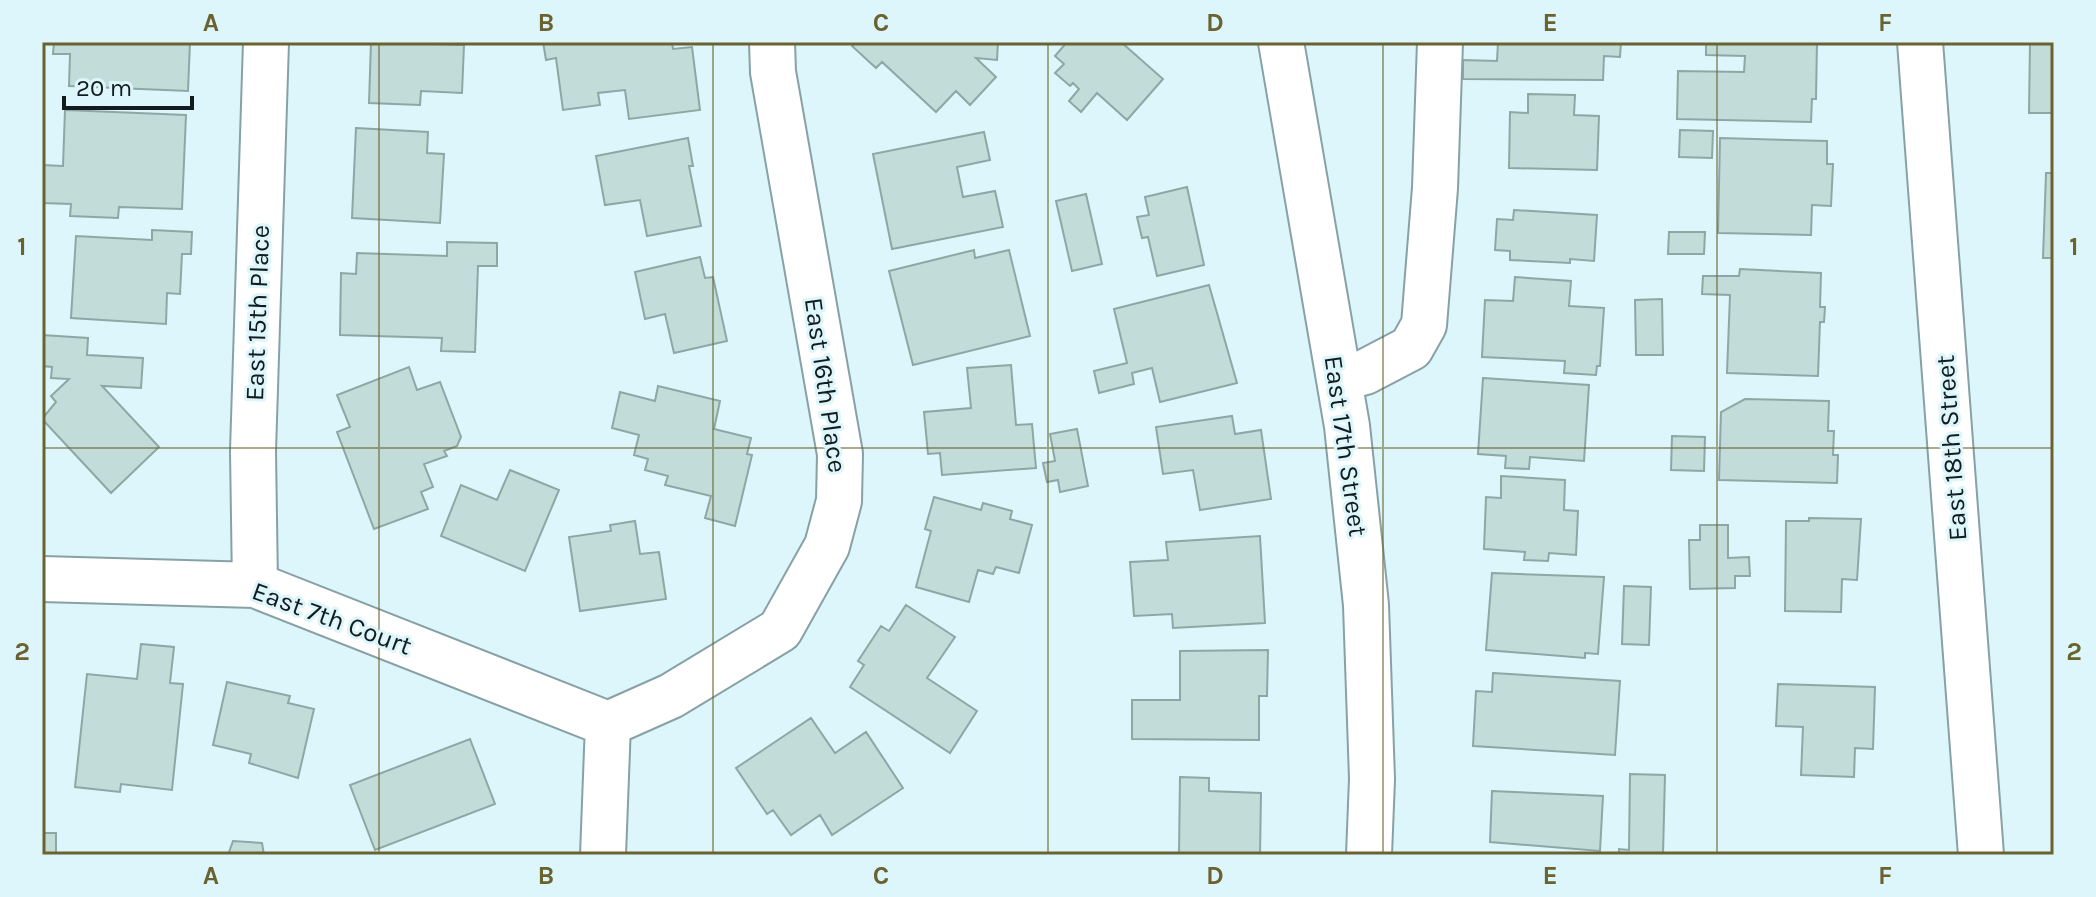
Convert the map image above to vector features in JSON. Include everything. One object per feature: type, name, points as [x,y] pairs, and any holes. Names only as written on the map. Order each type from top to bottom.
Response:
[{"type":"street","name":"East 15th Place","points":[[255,585],[253,451],[266,42]]},
{"type":"street","name":"East 16th Place","points":[[608,724],[671,696],[780,630],[827,546],[839,501],[840,454],[773,72],[772,42]]},
{"type":"street","name":"East 17th Street","points":[[1281,42],[1339,379],[1366,605],[1372,779],[1369,855]]},
{"type":"street","points":[[1339,379],[1365,372],[1411,348],[1424,325],[1435,188],[1440,42]]},
{"type":"street","name":"East 18th Street","points":[[1920,42],[1981,855]]},
{"type":"street","name":"East 7th Court","points":[[42,579],[255,585],[608,724]]},
{"type":"street","points":[[603,855],[608,724]]},
{"type":"building","points":[[54,42],[190,42],[188,91],[69,86],[70,54],[53,54]]},
{"type":"building","points":[[371,42],[464,45],[462,93],[421,91],[420,105],[369,103]]},
{"type":"building","points":[[543,42],[672,42],[673,49],[692,47],[700,110],[629,119],[625,90],[598,93],[600,105],[563,110],[556,58],[546,60]]},
{"type":"building","points":[[856,42],[998,42],[997,60],[976,58],[996,77],[970,105],[956,91],[936,112],[882,62],[876,68],[852,46]]},
{"type":"building","points":[[1067,42],[1121,42],[1163,79],[1127,120],[1097,93],[1081,112],[1069,101],[1079,89],[1073,83],[1070,86],[1055,73],[1064,64],[1055,56]]},
{"type":"building","points":[[1498,42],[1621,42],[1620,57],[1604,56],[1603,80],[1463,79],[1463,60],[1497,61]]},
{"type":"building","points":[[1706,42],[1817,42],[1816,99],[1812,99],[1811,122],[1677,119],[1678,71],[1744,72],[1745,56],[1706,55]]},
{"type":"building","points":[[2030,42],[2054,42],[2054,113],[2029,113]]},
{"type":"building","points":[[1528,94],[1575,95],[1574,115],[1599,116],[1597,170],[1509,168],[1510,112],[1528,113]]},
{"type":"building","points":[[65,110],[186,115],[182,209],[119,207],[118,218],[70,216],[71,204],[42,203],[42,165],[63,166]]},
{"type":"building","points":[[356,128],[428,132],[427,153],[444,154],[440,223],[352,218]]},
{"type":"building","points":[[1680,130],[1713,131],[1712,158],[1679,157]]},
{"type":"building","points":[[984,132],[990,160],[957,167],[963,197],[995,191],[1003,227],[892,249],[873,154]]},
{"type":"building","points":[[688,138],[693,166],[689,166],[701,226],[647,236],[640,200],[605,205],[596,156]]},
{"type":"building","points":[[1720,138],[1827,141],[1827,164],[1833,164],[1831,206],[1812,205],[1811,235],[1718,233]]},
{"type":"building","points":[[2046,173],[2054,173],[2054,258],[2043,258]]},
{"type":"building","points":[[1187,187],[1204,265],[1157,276],[1148,237],[1142,238],[1137,217],[1149,215],[1145,197]]},
{"type":"building","points":[[1086,194],[1102,264],[1072,271],[1056,201]]},
{"type":"building","points":[[1514,210],[1597,215],[1594,261],[1510,260],[1510,251],[1495,250],[1497,219],[1513,220]]},
{"type":"building","points":[[152,230],[192,232],[191,254],[182,254],[180,294],[167,293],[166,324],[71,318],[76,236],[152,240]]},
{"type":"building","points":[[1669,232],[1705,232],[1704,254],[1668,254]]},
{"type":"building","points":[[447,242],[497,243],[497,266],[478,266],[475,352],[441,351],[442,338],[340,335],[341,273],[356,274],[357,253],[447,256]]},
{"type":"building","points":[[974,250],[975,258],[1009,250],[1030,336],[913,365],[889,271]]},
{"type":"building","points":[[700,257],[705,278],[713,277],[727,341],[674,353],[665,314],[645,319],[635,272]]},
{"type":"building","points":[[1740,269],[1821,273],[1820,307],[1825,307],[1824,322],[1820,322],[1818,376],[1727,373],[1730,295],[1702,294],[1703,276],[1739,276]]},
{"type":"building","points":[[1515,277],[1571,281],[1569,306],[1604,308],[1600,366],[1597,366],[1596,375],[1564,373],[1565,361],[1482,357],[1485,300],[1513,301]]},
{"type":"building","points":[[1209,285],[1237,383],[1160,402],[1152,368],[1132,373],[1134,384],[1099,393],[1094,371],[1127,363],[1114,309]]},
{"type":"building","points":[[1662,299],[1663,355],[1636,355],[1635,300]]},
{"type":"building","points":[[42,335],[88,338],[87,355],[143,358],[141,388],[102,386],[159,447],[111,493],[42,419],[56,402],[51,396],[69,379],[51,378],[52,367],[42,366]]},
{"type":"building","points":[[1011,365],[1016,425],[1032,424],[1036,468],[942,475],[940,453],[928,454],[924,412],[971,408],[967,368]]},
{"type":"building","points":[[409,367],[417,390],[440,382],[461,437],[457,446],[444,451],[447,456],[424,464],[433,487],[421,492],[428,509],[374,529],[337,432],[350,427],[337,395]]},
{"type":"building","points":[[1483,378],[1589,385],[1584,461],[1530,457],[1529,469],[1505,468],[1506,456],[1478,454]]},
{"type":"building","points":[[658,386],[720,401],[714,429],[751,438],[747,454],[752,455],[735,526],[705,518],[711,496],[665,485],[668,476],[645,470],[648,459],[634,455],[639,435],[612,428],[620,392],[655,401]]},
{"type":"building","points":[[1745,399],[1829,401],[1828,431],[1834,431],[1833,455],[1838,455],[1837,483],[1719,480],[1721,412]]},
{"type":"building","points":[[1232,416],[1235,434],[1261,430],[1271,499],[1200,510],[1193,470],[1163,474],[1156,427]]},
{"type":"building","points":[[1077,429],[1088,486],[1060,492],[1058,480],[1047,482],[1043,463],[1055,461],[1050,434]]},
{"type":"building","points":[[1672,436],[1705,437],[1704,471],[1671,470]]},
{"type":"building","points":[[510,470],[559,490],[525,571],[441,536],[461,485],[497,500]]},
{"type":"building","points":[[1501,476],[1565,480],[1564,510],[1578,511],[1576,555],[1549,553],[1548,561],[1524,560],[1525,552],[1484,549],[1486,497],[1501,498]]},
{"type":"building","points":[[934,497],[981,510],[983,503],[1012,511],[1010,519],[1032,525],[1019,573],[996,567],[993,574],[978,570],[969,602],[916,587],[931,531],[925,529]]},
{"type":"building","points":[[1809,518],[1861,519],[1857,580],[1842,579],[1841,612],[1785,611],[1786,521],[1809,521]]},
{"type":"building","points":[[635,521],[640,554],[659,552],[666,599],[580,611],[569,537],[611,531],[610,525]]},
{"type":"building","points":[[1700,525],[1728,525],[1728,558],[1749,557],[1750,576],[1735,576],[1735,588],[1690,589],[1689,540],[1700,540]]},
{"type":"building","points":[[1260,536],[1265,623],[1173,628],[1172,614],[1134,616],[1130,562],[1168,560],[1166,542]]},
{"type":"building","points":[[1492,573],[1604,577],[1598,654],[1585,653],[1585,658],[1486,650]]},
{"type":"building","points":[[1624,586],[1651,587],[1649,645],[1622,644]]},
{"type":"building","points":[[906,605],[955,637],[927,678],[977,711],[950,753],[850,687],[864,665],[858,661],[881,626],[889,631]]},
{"type":"building","points":[[141,644],[174,647],[170,683],[183,684],[172,790],[121,784],[120,792],[75,787],[87,674],[137,679]]},
{"type":"building","points":[[1268,650],[1267,696],[1259,696],[1259,740],[1132,739],[1132,700],[1180,700],[1180,651]]},
{"type":"building","points":[[1493,673],[1620,681],[1615,755],[1473,746],[1476,691],[1492,692]]},
{"type":"building","points":[[227,682],[290,696],[288,703],[314,709],[298,778],[249,763],[251,754],[213,745]]},
{"type":"building","points":[[1778,684],[1875,687],[1873,749],[1855,748],[1854,777],[1801,775],[1803,727],[1776,726]]},
{"type":"building","points":[[811,718],[835,753],[866,732],[903,788],[832,835],[820,815],[791,835],[773,810],[767,814],[736,768]]},
{"type":"building","points":[[470,739],[495,804],[375,850],[350,785]]},
{"type":"building","points":[[1630,774],[1665,775],[1663,855],[1619,855],[1619,849],[1629,850]]},
{"type":"building","points":[[1180,777],[1209,778],[1209,791],[1261,793],[1260,855],[1179,853]]},
{"type":"building","points":[[1492,791],[1603,796],[1600,851],[1490,842]]},
{"type":"building","points":[[42,833],[56,833],[56,855],[42,855]]},
{"type":"building","points":[[233,841],[262,843],[264,855],[228,855]]}]
